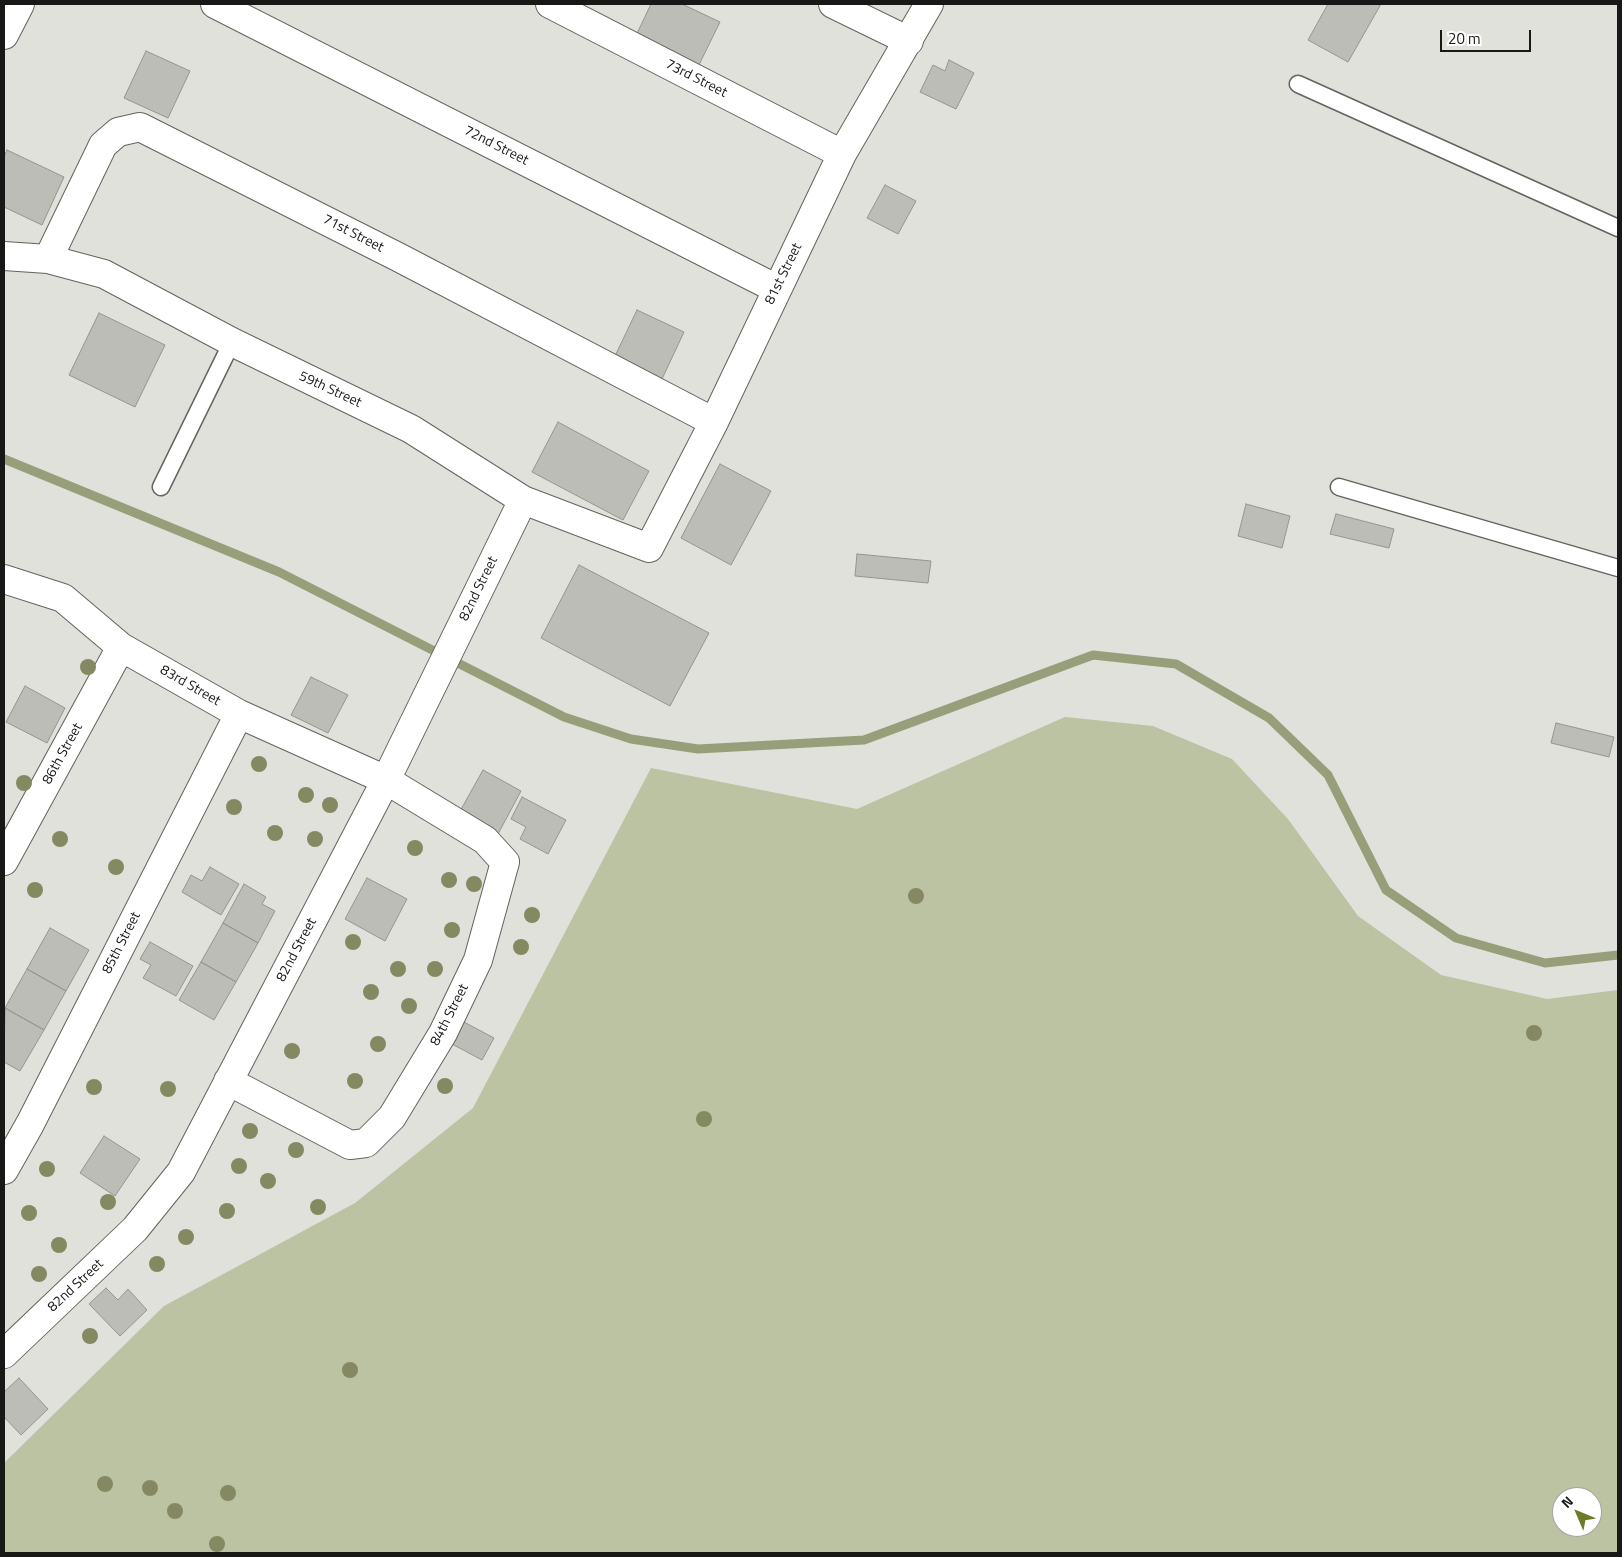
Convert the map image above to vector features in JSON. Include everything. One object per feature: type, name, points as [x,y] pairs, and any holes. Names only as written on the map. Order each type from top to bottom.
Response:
[{"type":"street","points":[[4,34],[20,4]]},
{"type":"street","name":"72nd Street","points":[[215,4],[776,289]]},
{"type":"street","name":"73rd Street","points":[[550,4],[842,154]]},
{"type":"street","points":[[833,4],[909,41]]},
{"type":"street","name":"81st Street","points":[[649,548],[714,422],[842,154],[929,4]]},
{"type":"street","name":"71st Street","points":[[48,259],[103,145],[118,132],[140,128],[398,256],[714,422]]},
{"type":"street","name":"59th Street","points":[[4,256],[48,259],[104,274],[232,342],[411,429],[523,500],[649,548]]},
{"type":"street","name":"82nd Street","points":[[4,1354],[135,1230],[181,1172],[386,780],[523,500]]},
{"type":"street","name":"83rd Street","points":[[4,579],[63,598],[121,647],[239,714],[386,780]]},
{"type":"street","name":"86th Street","points":[[4,862],[121,647]]},
{"type":"street","name":"85th Street","points":[[4,1170],[30,1124],[239,714]]},
{"type":"street","name":"84th Street","points":[[228,1081],[350,1145],[366,1143],[392,1118],[443,1033],[478,960],[505,862],[485,840],[386,780]]},
{"type":"lane","points":[[1298,84],[1618,228]]},
{"type":"lane","points":[[161,487],[232,342]]},
{"type":"lane","points":[[1339,488],[1618,568]]},
{"type":"green space","points":[[1065,717],[1153,726],[1232,759],[1288,819],[1358,916],[1441,975],[1547,999],[1618,990],[1618,1553],[4,1553],[4,1463],[164,1306],[355,1203],[473,1108],[651,768],[857,809]]},
{"type":"building","points":[[651,4],[682,4],[720,22],[694,75],[632,44]]},
{"type":"building","points":[[1328,4],[1381,4],[1348,62],[1308,40]]},
{"type":"building","points":[[146,51],[190,71],[168,118],[124,98]]},
{"type":"building","points":[[949,60],[974,73],[956,109],[920,92],[933,65],[945,71]]},
{"type":"building","points":[[7,150],[64,177],[42,225],[4,207],[4,157]]},
{"type":"building","points":[[885,185],[916,201],[898,234],[867,218]]},
{"type":"building","points":[[637,310],[684,332],[662,379],[615,356]]},
{"type":"building","points":[[99,313],[165,345],[135,407],[69,375]]},
{"type":"building","points":[[558,422],[649,471],[623,520],[532,472]]},
{"type":"building","points":[[720,464],[771,491],[731,565],[681,538]]},
{"type":"building","points":[[1246,504],[1290,516],[1282,548],[1238,536]]},
{"type":"building","points":[[1336,514],[1394,529],[1389,548],[1330,534]]},
{"type":"building","points":[[857,554],[931,561],[928,583],[855,576]]},
{"type":"building","points":[[579,565],[709,633],[670,706],[541,638]]},
{"type":"building","points":[[311,677],[348,695],[328,733],[291,715]]},
{"type":"building","points":[[25,686],[65,708],[47,743],[6,722]]},
{"type":"building","points":[[1556,723],[1614,737],[1609,757],[1551,743]]},
{"type":"building","points":[[483,770],[521,791],[498,834],[459,813]]},
{"type":"building","points":[[522,797],[566,820],[548,854],[520,839],[526,827],[511,819]]},
{"type":"building","points":[[210,867],[239,884],[221,915],[182,892],[191,875],[202,881]]},
{"type":"building","points":[[367,878],[407,899],[385,941],[345,919]]},
{"type":"building","points":[[244,884],[266,897],[262,904],[275,911],[258,943],[223,923]]},
{"type":"building","points":[[223,923],[258,943],[236,982],[201,962]]},
{"type":"building","points":[[50,928],[89,950],[66,991],[27,969]]},
{"type":"building","points":[[150,942],[193,966],[176,996],[143,978],[151,965],[140,959]]},
{"type":"building","points":[[201,962],[236,982],[214,1020],[179,1000]]},
{"type":"building","points":[[27,969],[66,991],[44,1030],[5,1008]]},
{"type":"building","points":[[5,1008],[44,1030],[20,1071],[4,1062]]},
{"type":"building","points":[[464,1022],[494,1038],[482,1060],[452,1044]]},
{"type":"building","points":[[104,1136],[140,1159],[115,1196],[80,1173]]},
{"type":"building","points":[[106,1288],[118,1300],[128,1289],[147,1310],[120,1336],[89,1304]]},
{"type":"building","points":[[19,1378],[48,1409],[21,1435],[4,1417],[4,1392]]},
{"type":"waterway","points":[[4,459],[279,572],[564,717],[631,739],[698,749],[864,740],[1093,655],[1176,664],[1269,718],[1328,775],[1386,890],[1456,938],[1545,963],[1618,955]]}]
